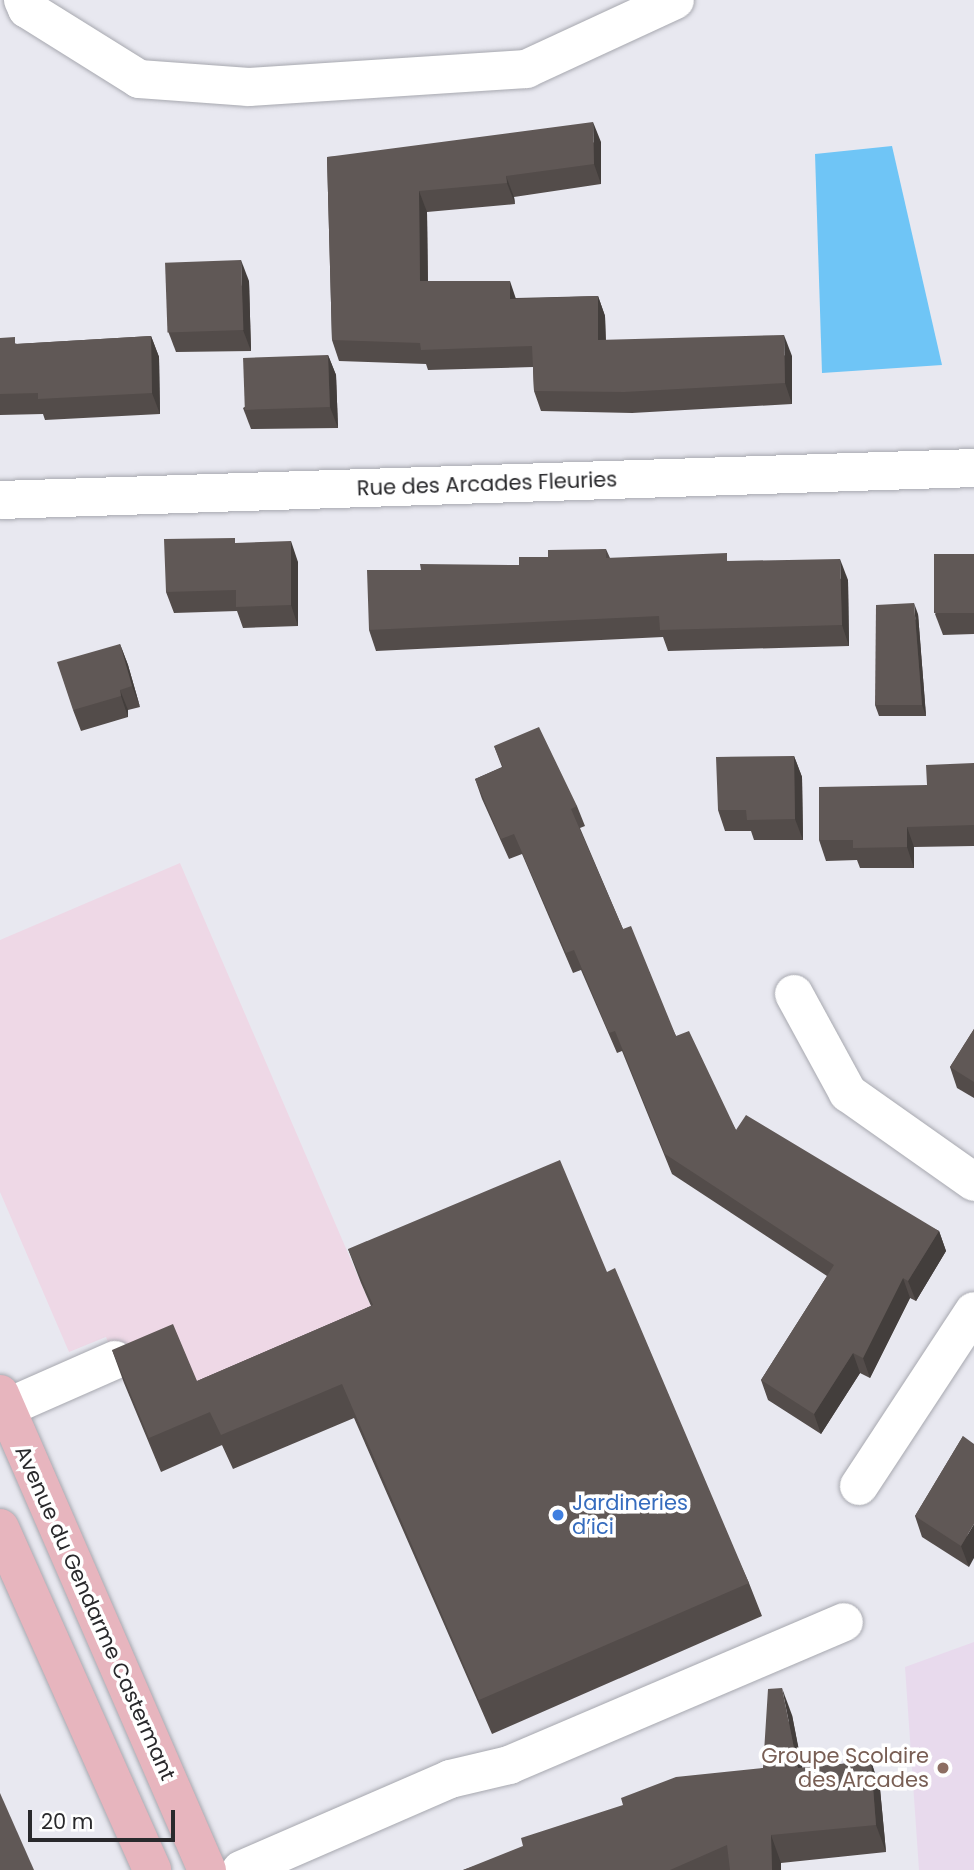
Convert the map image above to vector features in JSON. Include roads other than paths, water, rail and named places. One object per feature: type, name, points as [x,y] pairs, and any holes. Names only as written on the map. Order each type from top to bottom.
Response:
[{"type":"main road","name":"Avenue du Gendarme Castermant","points":[[3,1401],[207,1870]]},
{"type":"main road","points":[[0,1528],[152,1870]]},
{"type":"street","points":[[23,0],[27,9],[139,79],[249,87],[526,69],[675,0]]},
{"type":"street","name":"Rue des Arcades Fleuries","points":[[0,500],[974,468]]},
{"type":"street","points":[[794,994],[848,1093],[974,1182]]},
{"type":"street","points":[[859,1486],[974,1311]]},
{"type":"street","points":[[3,1401],[115,1360]]},
{"type":"street","points":[[241,1870],[450,1779],[509,1765],[844,1622]]},
{"type":"water","points":[[892,146],[942,365],[822,373],[815,154]]},
{"type":"place","name":"Jardineries d’ici","points":[[558,1515]]},
{"type":"place","name":"Groupe Scolaire des Arcades","points":[[943,1768]]}]
